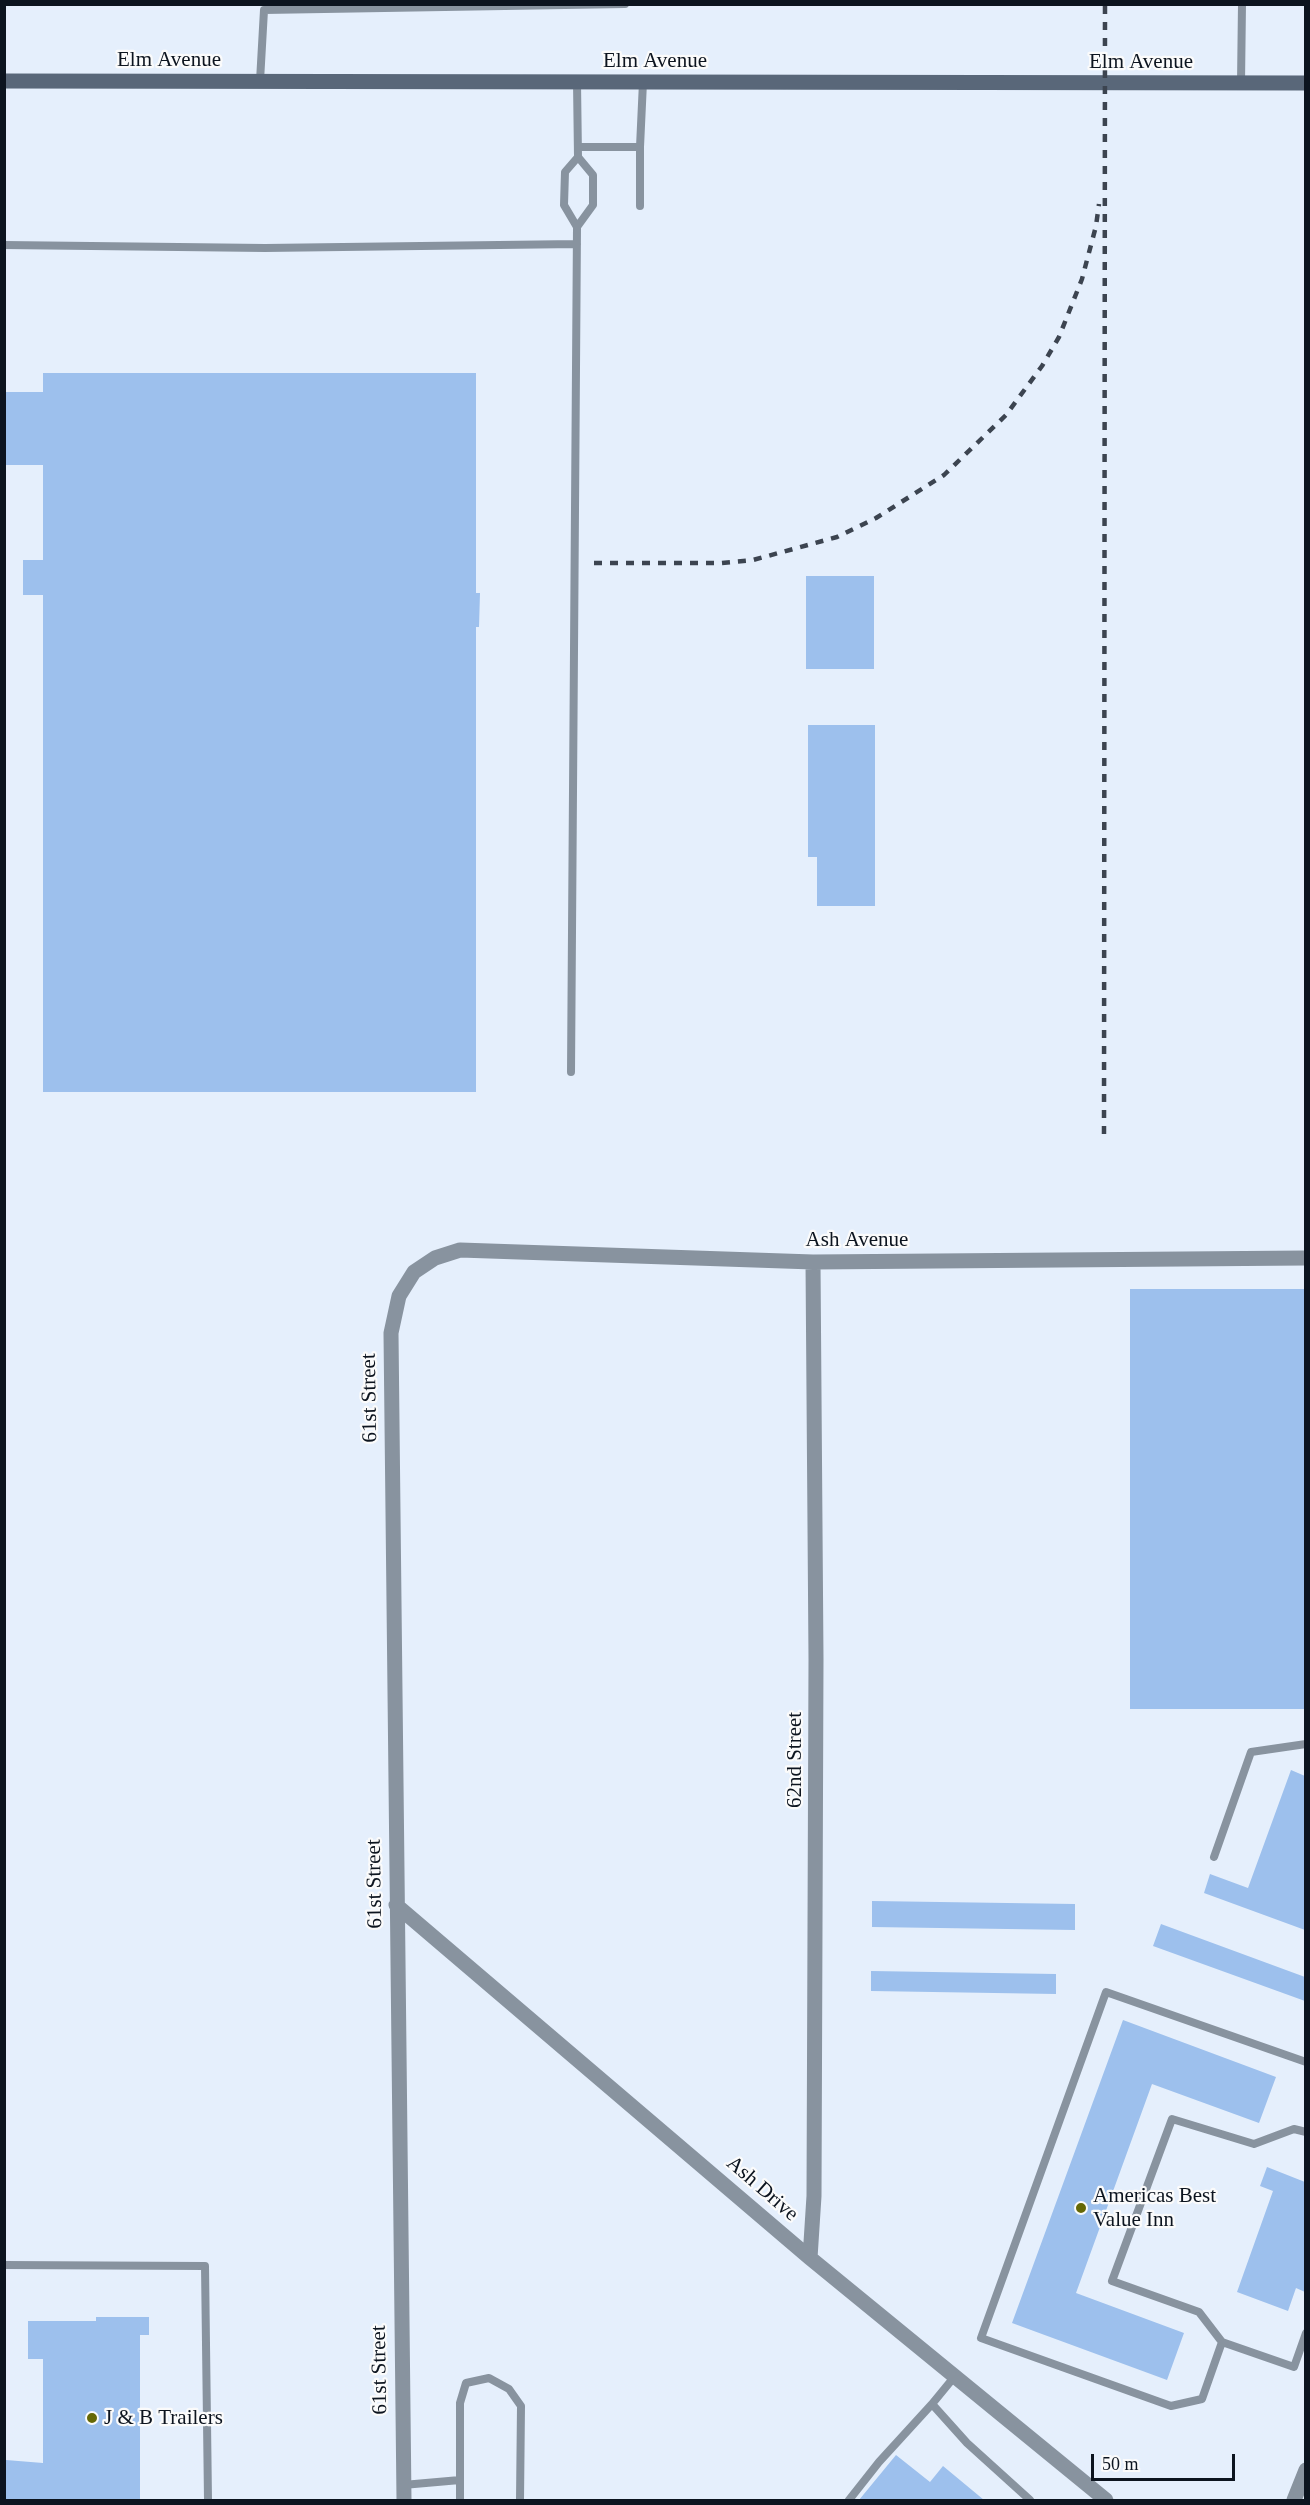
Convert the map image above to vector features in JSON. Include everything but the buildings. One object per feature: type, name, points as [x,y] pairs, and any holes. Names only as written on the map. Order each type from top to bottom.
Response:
[{"type":"street","name":"Elm Avenue","points":[[4,81],[1305,83]]},
{"type":"street","name":"Ash Avenue","points":[[414,1272],[435,1258],[460,1250],[813,1262],[1305,1258]]},
{"type":"street","name":"62nd Street","points":[[810,2258],[814,2184],[816,1671],[813,1262]]},
{"type":"street","name":"61st Street","points":[[404,2500],[402,2485],[391,1333],[399,1296],[414,1272]]},
{"type":"street","name":"Ash Drive","points":[[396,1905],[810,2258],[955,2376],[1097,2498]]},
{"type":"street","points":[[1294,2500],[1305,2470]]},
{"type":"lane","points":[[260,81],[264,10],[626,4]]},
{"type":"lane","points":[[1241,83],[1242,4]]},
{"type":"lane","points":[[571,1072],[577,227],[564,205],[565,172],[578,158],[577,82]]},
{"type":"lane","points":[[640,206],[643,82]]},
{"type":"lane","points":[[578,147],[640,147]]},
{"type":"lane","points":[[577,227],[593,205],[594,175],[578,158]]},
{"type":"lane","points":[[4,245],[265,248],[577,244]]},
{"type":"lane","points":[[1214,1857],[1251,1752],[1305,1744]]},
{"type":"lane","points":[[1222,2342],[1202,2399],[1171,2406],[981,2338],[1106,1992],[1305,2062]]},
{"type":"lane","points":[[1305,2132],[1294,2129],[1254,2144],[1172,2119],[1112,2281],[1199,2312],[1222,2342],[1294,2367],[1305,2333]]},
{"type":"lane","points":[[4,2265],[205,2266],[208,2500]]},
{"type":"lane","points":[[849,2500],[879,2462],[955,2376]]},
{"type":"lane","points":[[460,2500],[460,2403],[466,2383],[489,2378],[509,2389],[521,2406],[520,2500]]},
{"type":"lane","points":[[932,2404],[967,2443],[1030,2500]]},
{"type":"lane","points":[[402,2485],[460,2480]]},
{"type":"railway","points":[[1104,1134],[1105,4]]},
{"type":"railway","points":[[594,563],[721,563],[753,560],[837,537],[876,518],[944,475],[1006,415],[1042,366],[1059,337],[1082,279],[1096,226],[1099,204]]},
{"type":"place","name":"Americas Best Value Inn","points":[[1081,2208]]},
{"type":"place","name":"J & B Trailers","points":[[92,2418]]}]
